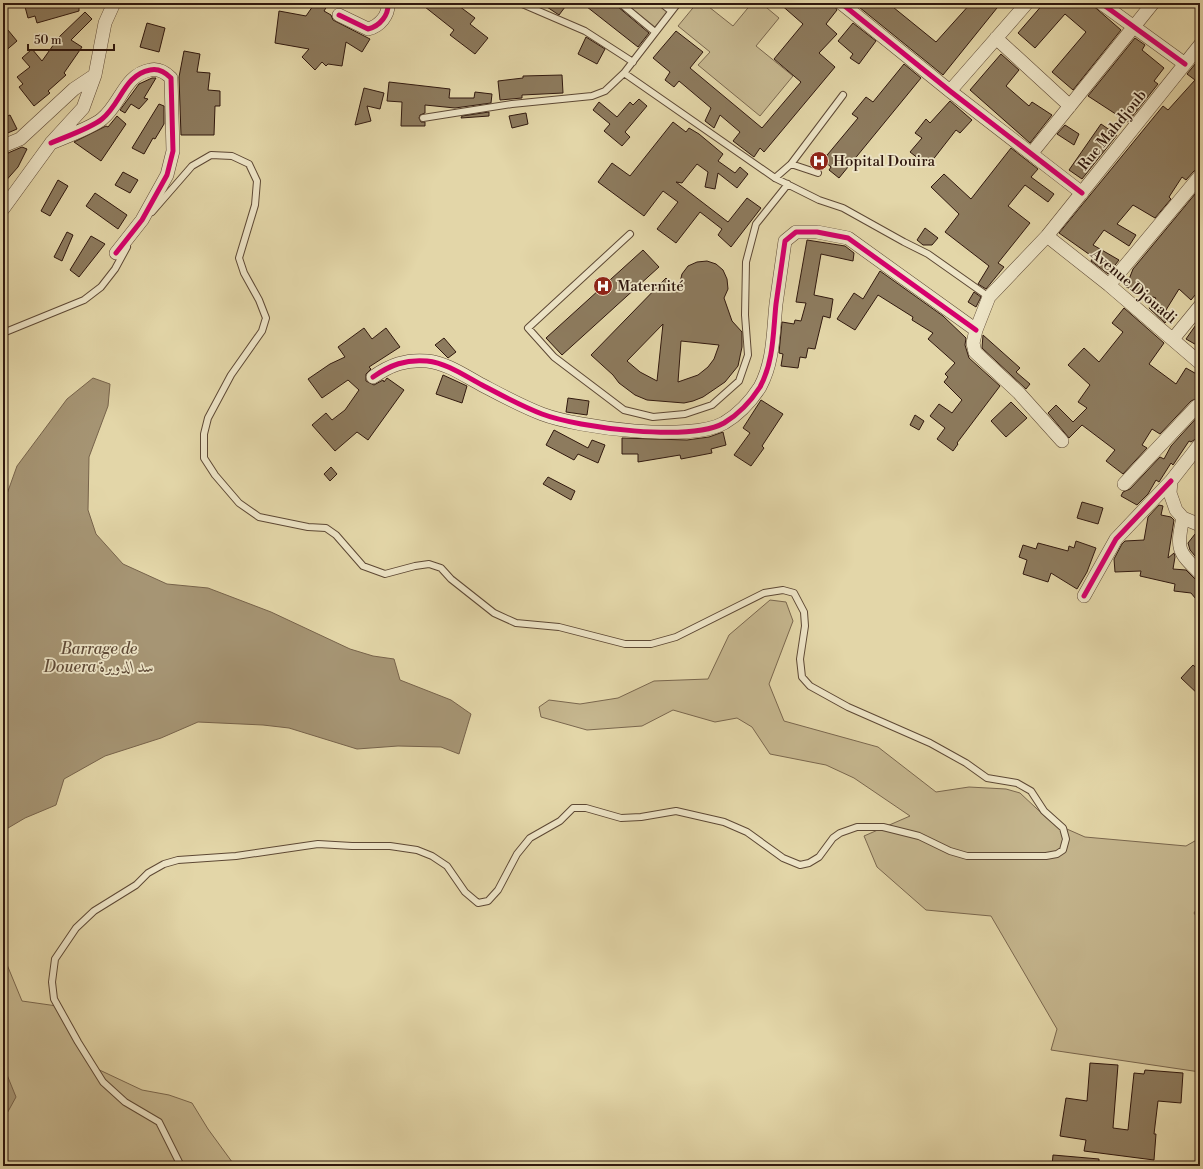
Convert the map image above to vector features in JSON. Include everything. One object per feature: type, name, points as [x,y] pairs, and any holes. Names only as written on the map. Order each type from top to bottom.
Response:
[{"type":"street","points":[[3,209],[51,143],[83,108],[90,94],[95,75],[105,23],[114,3]]},
{"type":"street","points":[[339,15],[368,29],[381,23],[389,9],[388,3]]},
{"type":"street","points":[[841,3],[950,91],[1082,193]]},
{"type":"street","points":[[950,91],[1027,3]]},
{"type":"street","points":[[1101,3],[1185,64]]},
{"type":"street","points":[[1031,154],[1153,3]]},
{"type":"street","points":[[996,38],[1070,106]]},
{"type":"street","name":"Rue Mahdjoub","points":[[1062,441],[1019,393],[975,352],[973,343],[976,330],[989,297],[1047,236],[1200,44]]},
{"type":"street","points":[[51,143],[101,120],[112,110],[130,80],[141,72],[155,69],[166,72],[171,78],[174,151],[167,175],[142,220],[116,253]]},
{"type":"street","points":[[3,146],[20,139],[74,89],[95,75]]},
{"type":"street","points":[[1109,285],[1200,176]]},
{"type":"street","points":[[373,377],[388,366],[409,361],[427,361],[448,367],[543,414],[572,422],[658,431],[694,431],[723,423],[745,407],[760,386],[768,367],[774,341],[776,306],[785,241],[796,232],[816,232],[848,238],[976,330]]},
{"type":"street","name":"Avenue Djouadi","points":[[1047,236],[1109,285],[1200,363]]},
{"type":"street","points":[[1173,340],[1200,306]]},
{"type":"street","points":[[1124,484],[1197,406],[1200,405]]},
{"type":"street","points":[[1084,596],[1116,539],[1171,481],[1200,444]]},
{"type":"street","points":[[1171,481],[1170,493],[1172,503],[1176,510],[1183,518],[1200,525]]},
{"type":"street","points":[[1183,518],[1180,538],[1182,556],[1200,573]]},
{"type":"lane","points":[[520,3],[585,31],[633,62]]},
{"type":"lane","points":[[620,3],[656,32]]},
{"type":"lane","points":[[661,3],[671,11]]},
{"type":"lane","points":[[423,118],[512,104],[592,96],[605,90],[624,74],[678,3]]},
{"type":"lane","points":[[624,74],[775,178],[819,200],[843,208],[928,254],[989,297]]},
{"type":"lane","points":[[775,178],[791,164],[843,95]]},
{"type":"lane","points":[[3,333],[84,300],[102,287],[115,269],[133,236],[192,166],[211,155],[232,156],[249,164],[257,181],[255,205],[239,258],[244,273],[259,300],[266,318],[262,331],[231,375],[208,418],[204,434],[204,458],[215,475],[239,503],[259,517],[308,527],[326,528],[336,535],[363,566],[385,574],[429,564],[441,568],[456,583],[494,613],[516,623],[559,627],[625,644],[651,644],[676,637],[764,593],[783,590],[794,593],[804,612],[805,626],[800,659],[802,677],[810,686],[848,707],[930,743],[966,763],[987,778],[1017,783],[1031,791],[1044,810],[1063,828],[1066,839],[1063,850],[1057,854],[1046,856],[968,856],[950,851],[919,836],[883,827],[857,827],[840,833],[833,838],[819,858],[809,863],[800,865],[783,858],[746,832],[724,822],[676,811],[641,818],[621,818],[586,808],[573,808],[560,821],[530,838],[517,854],[498,890],[488,901],[478,903],[465,892],[447,866],[432,856],[417,850],[390,846],[318,844],[236,856],[178,860],[164,864],[148,873],[136,885],[94,911],[76,928],[55,959],[52,982],[54,999],[103,1082],[125,1102],[159,1122],[181,1166]]},
{"type":"lane","points":[[791,164],[818,174]]},
{"type":"lane","points":[[630,234],[528,328],[554,357],[624,410],[653,417],[685,414],[712,405],[739,382],[748,355],[745,315],[746,262],[756,224],[788,184]]},
{"type":"shaded area","points":[[625,3],[675,3],[655,27]]},
{"type":"shaded area","points":[[697,3],[704,3],[733,26],[752,3],[761,3],[779,18],[756,46],[793,76],[760,116],[698,65],[710,52],[678,26]]},
{"type":"shaded area","points":[[770,600],[786,602],[793,621],[769,684],[784,721],[878,747],[936,792],[969,787],[1006,789],[1020,793],[1051,822],[1085,837],[1186,846],[1200,838],[1200,904],[1194,913],[1200,922],[1200,1072],[1051,1050],[1057,1029],[991,916],[926,910],[877,867],[864,836],[910,816],[854,778],[826,765],[770,754],[752,727],[737,718],[715,722],[673,710],[642,726],[587,730],[541,717],[539,707],[549,700],[580,704],[618,698],[654,681],[708,679],[729,635]]},
{"type":"shaded area","points":[[3,955],[22,1001],[57,1006],[91,1066],[142,1090],[169,1095],[192,1103],[208,1129],[235,1166],[3,1166],[3,1116],[5,1117],[7,1072],[3,1065]]},
{"type":"water","name":"Barrage de Douera سد الدويرة","points":[[93,378],[110,384],[108,406],[89,457],[88,510],[96,534],[123,564],[167,584],[208,588],[271,612],[350,649],[373,656],[394,659],[400,680],[451,700],[471,714],[459,754],[441,747],[398,746],[357,749],[289,728],[263,725],[198,722],[161,738],[105,756],[64,779],[56,805],[25,818],[3,831],[3,505],[17,466],[67,399]]},
{"type":"water","points":[[3,1065],[16,1097],[5,1117],[3,1116]]},
{"type":"building","points":[[24,3],[76,3],[79,6],[79,11],[37,23],[35,16],[28,18]]},
{"type":"building","points":[[315,3],[329,3],[324,11],[331,15],[333,20],[370,39],[362,52],[346,42],[342,66],[328,64],[326,66],[322,62],[315,70],[302,57],[309,49],[275,43],[279,11],[306,16]]},
{"type":"building","points":[[420,3],[455,3],[475,18],[470,24],[488,38],[475,54],[450,35],[454,30]]},
{"type":"building","points":[[541,3],[568,3],[559,15]]},
{"type":"building","points":[[582,3],[616,3],[617,6],[649,33],[638,47]]},
{"type":"building","points":[[779,3],[833,3],[837,10],[826,24],[837,34],[819,53],[835,67],[764,152],[760,148],[754,157],[733,141],[740,132],[720,115],[714,128],[705,121],[711,108],[679,81],[674,87],[665,80],[670,72],[653,58],[676,31],[703,52],[690,68],[762,128],[801,82],[774,59],[803,24]]},
{"type":"building","points":[[854,3],[888,3],[936,42],[971,3],[1001,3],[943,75]]},
{"type":"building","points":[[1044,3],[1090,3],[1121,30],[1073,90],[1052,72],[1086,32],[1065,14],[1035,48],[1018,33]]},
{"type":"building","points":[[85,12],[92,19],[71,40],[82,47],[64,73],[66,75],[48,91],[50,93],[34,106],[19,87],[23,84],[17,77],[30,67],[22,58],[32,49],[42,61],[59,37]]},
{"type":"building","points":[[147,23],[165,28],[159,52],[140,47]]},
{"type":"building","points":[[853,23],[876,41],[859,64],[850,58],[853,54],[838,41]]},
{"type":"building","points":[[3,24],[17,41],[3,53]]},
{"type":"building","points":[[586,37],[605,49],[597,64],[578,54]]},
{"type":"building","points":[[1135,38],[1145,45],[1142,50],[1164,68],[1154,81],[1158,84],[1128,122],[1088,96]]},
{"type":"building","points":[[184,51],[200,54],[197,72],[210,73],[208,90],[220,91],[220,106],[215,106],[214,135],[181,135],[179,77]]},
{"type":"building","points":[[1001,54],[1019,70],[1006,86],[1029,106],[1032,102],[1052,115],[1030,143],[970,90]]},
{"type":"building","points":[[1200,58],[1200,168],[1194,171],[1186,180],[1182,177],[1169,197],[1171,199],[1155,218],[1133,205],[1117,224],[1136,235],[1129,246],[1104,230],[1093,245],[1119,260],[1108,274],[1091,261],[1093,257],[1059,233],[1163,106],[1168,110],[1195,80],[1187,74]]},
{"type":"building","points":[[904,64],[921,78],[839,178],[829,170],[831,167],[823,160],[858,118],[852,114],[866,97],[873,102]]},
{"type":"building","points":[[562,75],[563,93],[522,95],[522,98],[500,100],[498,81],[523,78],[523,76]]},
{"type":"building","points":[[152,78],[156,78],[144,98],[148,99],[139,109],[131,104],[125,113],[120,110],[139,84]]},
{"type":"building","points":[[389,82],[450,89],[449,98],[474,98],[475,92],[492,94],[491,103],[455,108],[425,105],[425,113],[420,115],[419,118],[421,122],[425,122],[425,126],[401,126],[402,102],[387,101]]},
{"type":"building","points":[[364,88],[384,93],[380,109],[367,106],[371,121],[355,125]]},
{"type":"building","points":[[639,99],[647,106],[625,132],[630,137],[622,146],[604,131],[610,124],[593,110],[599,102],[617,117],[630,102],[633,105]]},
{"type":"building","points":[[950,101],[972,120],[960,133],[956,130],[928,166],[910,152],[922,138],[915,133],[926,119],[930,123]]},
{"type":"building","points":[[159,104],[164,106],[164,124],[155,139],[153,138],[144,154],[132,148]]},
{"type":"building","points":[[489,112],[489,116],[461,118],[462,116]]},
{"type":"building","points":[[526,113],[528,124],[512,128],[509,116]]},
{"type":"building","points":[[10,115],[17,129],[3,135],[3,118]]},
{"type":"building","points":[[117,116],[126,124],[101,161],[74,142],[106,126],[108,127]]},
{"type":"building","points":[[673,122],[686,132],[689,128],[699,134],[723,154],[718,161],[735,173],[740,167],[748,174],[737,188],[718,173],[715,189],[705,187],[708,172],[697,164],[682,183],[676,182],[728,222],[747,198],[761,208],[731,247],[718,235],[722,229],[700,212],[676,243],[657,229],[678,202],[663,191],[644,216],[598,182],[612,163],[630,176]]},
{"type":"building","points":[[1101,124],[1117,135],[1082,179],[1069,170]]},
{"type":"building","points":[[1065,125],[1079,134],[1074,145],[1057,134]]},
{"type":"building","points":[[22,147],[27,149],[18,167],[3,184],[3,163],[8,153]]},
{"type":"building","points":[[1011,148],[1038,169],[1031,177],[1054,194],[1048,202],[1025,185],[1008,206],[1030,223],[998,263],[1004,267],[986,289],[978,284],[989,266],[945,232],[959,214],[931,187],[944,174],[971,199]]},
{"type":"building","points":[[123,172],[138,180],[130,193],[115,185]]},
{"type":"building","points":[[58,180],[68,186],[50,216],[41,211]]},
{"type":"building","points":[[1200,188],[1200,289],[1191,300],[1179,289],[1166,310],[1171,315],[1165,323],[1149,308],[1156,298],[1126,287],[1133,269]]},
{"type":"building","points":[[95,193],[127,215],[118,229],[86,206]]},
{"type":"building","points":[[925,228],[938,238],[932,245],[923,245],[917,240]]},
{"type":"building","points":[[67,232],[73,235],[62,261],[54,257]]},
{"type":"building","points":[[91,236],[105,244],[79,277],[70,270]]},
{"type":"building","points":[[807,240],[845,246],[854,253],[853,261],[821,254],[814,295],[833,299],[830,318],[823,316],[815,349],[808,348],[806,358],[800,357],[798,368],[781,366],[783,354],[779,353],[782,322],[794,324],[795,320],[801,321],[806,303],[796,302]]},
{"type":"building","points":[[643,250],[659,267],[562,355],[546,338]]},
{"type":"building","points":[[707,261],[716,264],[723,270],[727,279],[728,289],[724,298],[732,321],[742,332],[742,347],[738,366],[725,382],[703,397],[693,401],[684,403],[647,400],[635,395],[619,383],[613,375],[591,355],[666,278],[678,290],[682,274],[688,266],[697,262]],"holes":[[[663,324],[657,381],[640,372],[627,361]],[[681,341],[719,345],[714,359],[708,367],[698,375],[678,382]]]},
{"type":"building","points":[[880,271],[943,316],[966,338],[965,345],[969,358],[1000,386],[957,443],[958,444],[953,451],[937,439],[945,428],[930,416],[939,404],[952,413],[962,400],[944,382],[948,377],[945,374],[955,363],[928,339],[933,333],[912,320],[913,317],[878,295],[855,330],[837,319],[854,293],[863,299]]},
{"type":"building","points":[[974,292],[981,297],[976,307],[968,302]]},
{"type":"building","points":[[1124,308],[1164,343],[1149,364],[1176,384],[1186,368],[1200,376],[1200,397],[1191,401],[1160,434],[1152,429],[1142,445],[1147,448],[1123,474],[1106,461],[1115,450],[1082,425],[1069,438],[1048,413],[1056,405],[1073,422],[1087,408],[1078,402],[1090,385],[1068,365],[1084,348],[1099,362],[1123,332],[1112,323]]},
{"type":"building","points":[[1200,319],[1200,347],[1186,339]]},
{"type":"building","points":[[364,328],[372,339],[386,328],[400,347],[369,367],[371,369],[366,374],[366,381],[374,385],[383,380],[384,382],[387,378],[404,390],[368,440],[357,432],[335,451],[312,425],[326,413],[332,420],[345,410],[359,390],[348,380],[322,398],[308,379],[330,364],[345,357],[338,347]]},
{"type":"building","points":[[983,335],[1020,368],[1016,372],[1030,384],[1026,389],[982,348]]},
{"type":"building","points":[[444,338],[456,352],[448,358],[435,345]]},
{"type":"building","points":[[443,375],[467,386],[462,403],[436,394]]},
{"type":"building","points":[[568,398],[589,401],[587,415],[566,412]]},
{"type":"building","points":[[761,400],[783,414],[762,446],[764,448],[751,466],[734,455],[750,433],[743,428]]},
{"type":"building","points":[[1011,402],[1027,418],[1006,437],[991,421]]},
{"type":"building","points":[[1200,414],[1200,436],[1191,442],[1189,441],[1173,465],[1171,463],[1159,482],[1156,480],[1148,494],[1137,505],[1121,496],[1123,492],[1130,489],[1160,457],[1164,459],[1171,446]]},
{"type":"building","points":[[915,415],[924,421],[919,430],[910,425]]},
{"type":"building","points":[[554,430],[588,448],[592,440],[605,445],[598,463],[578,454],[574,460],[546,445]]},
{"type":"building","points":[[723,432],[726,445],[711,449],[712,453],[681,459],[680,455],[638,462],[638,454],[622,454],[622,438],[687,440],[709,437]]},
{"type":"building","points":[[331,467],[337,474],[330,481],[324,474]]},
{"type":"building","points":[[548,477],[575,491],[571,500],[543,484]]},
{"type":"building","points":[[1082,502],[1103,508],[1098,524],[1077,518]]},
{"type":"building","points":[[1159,505],[1163,506],[1161,515],[1171,517],[1174,520],[1168,558],[1174,553],[1175,557],[1173,569],[1186,570],[1195,579],[1200,581],[1200,604],[1191,593],[1174,591],[1175,584],[1140,576],[1141,571],[1115,572],[1114,559],[1122,544],[1125,541],[1144,540],[1148,517]]},
{"type":"building","points":[[1195,534],[1200,540],[1200,562],[1190,550],[1188,543]]},
{"type":"building","points":[[1076,541],[1096,548],[1087,572],[1077,589],[1051,573],[1048,582],[1023,574],[1027,560],[1019,557],[1023,545],[1036,549],[1038,543],[1068,551],[1069,546],[1074,548]]},
{"type":"building","points":[[1193,665],[1200,671],[1200,696],[1181,678]]},
{"type":"building","points":[[1090,1063],[1118,1065],[1113,1128],[1128,1130],[1134,1073],[1144,1074],[1145,1070],[1183,1073],[1181,1103],[1158,1101],[1154,1134],[1156,1134],[1154,1160],[1084,1151],[1086,1140],[1060,1136],[1066,1098],[1087,1101]]},
{"type":"building","points":[[1053,1155],[1099,1159],[1099,1166],[1052,1166]]},
{"type":"cycle path","points":[[339,15],[368,29],[380,23],[387,12],[388,3]]},
{"type":"cycle path","points":[[841,3],[950,91],[1082,193]]},
{"type":"cycle path","points":[[1101,3],[1185,64]]},
{"type":"cycle path","points":[[51,143],[85,129],[102,119],[114,106],[128,84],[141,73],[150,70],[159,70],[171,78],[173,151],[167,175],[142,220],[116,253]]},
{"type":"cycle path","points":[[373,377],[392,366],[405,362],[434,362],[449,367],[519,404],[542,414],[559,419],[581,424],[634,431],[686,432],[708,429],[724,423],[740,411],[749,402],[765,377],[772,346],[785,241],[796,232],[817,232],[848,238],[976,330]]},
{"type":"cycle path","points":[[1084,596],[1116,539],[1171,481]]},
{"type":"place","name":"Hopital Douira","points":[[819,161]]},
{"type":"place","name":"Maternité","points":[[603,286]]}]
